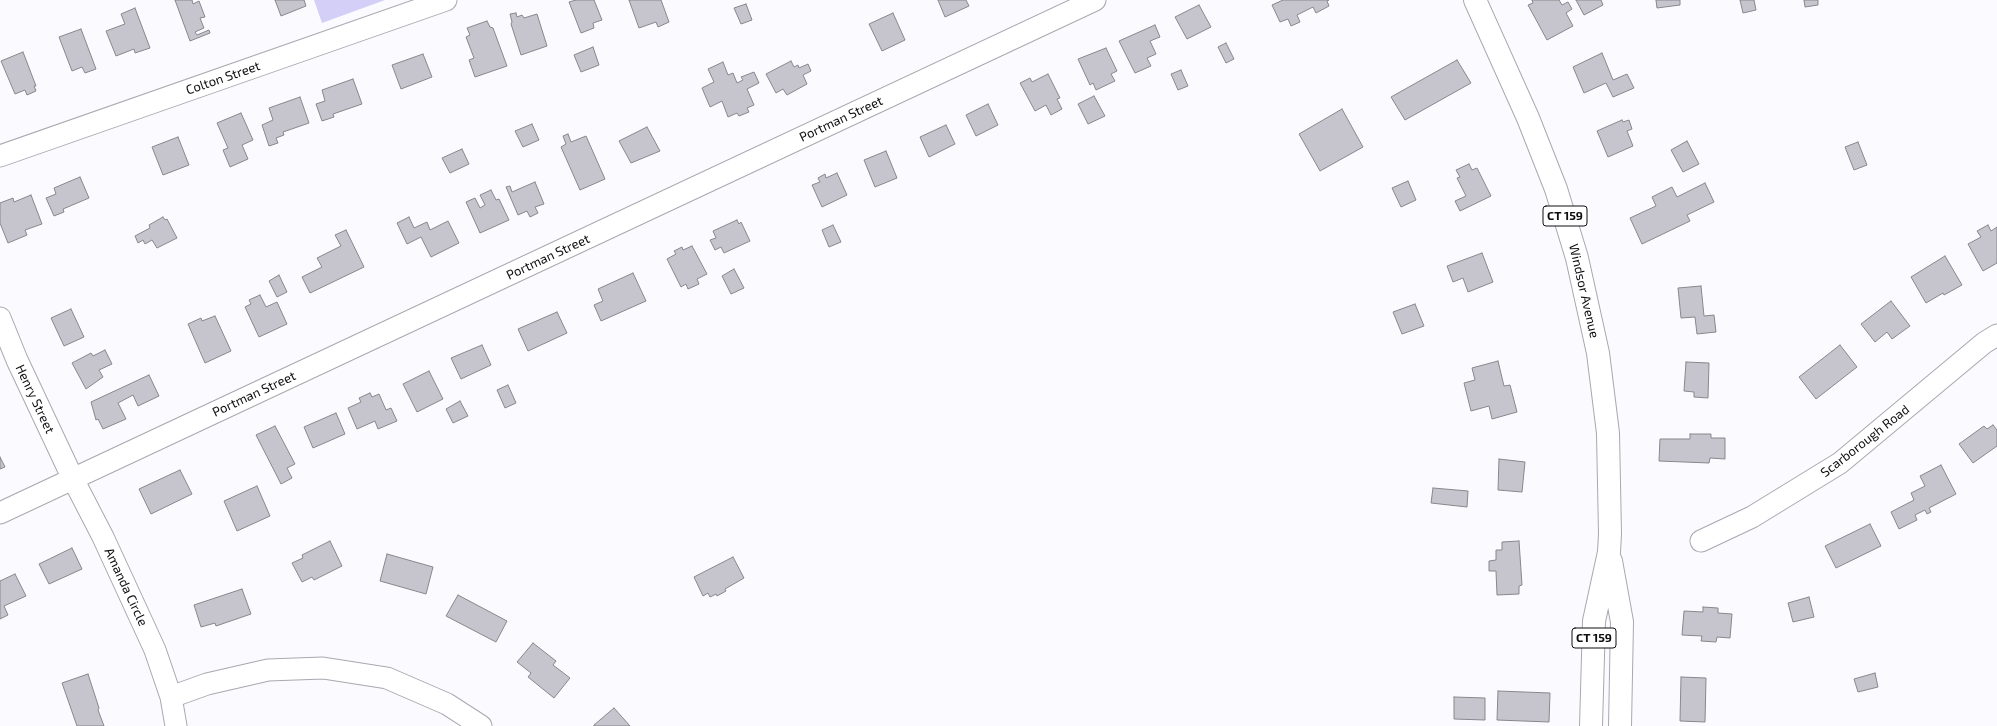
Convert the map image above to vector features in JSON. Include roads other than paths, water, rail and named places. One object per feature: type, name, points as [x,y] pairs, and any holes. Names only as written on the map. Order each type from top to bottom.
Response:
[{"type":"main road","name":"Windsor Avenue","points":[[1476,0],[1547,162],[1565,215],[1581,272],[1598,354],[1607,426],[1610,494],[1609,552],[1594,622],[1591,726]]},
{"type":"main road","name":"Windsor Avenue","points":[[1609,552],[1622,622],[1620,726]]},
{"type":"street","name":"Colton Street","points":[[0,156],[446,0]]},
{"type":"street","name":"Portman Street","points":[[0,513],[1095,0]]},
{"type":"street","name":"Henry Street","points":[[0,318],[17,360],[73,479]]},
{"type":"street","name":"Scarborough Road","points":[[1701,541],[1752,517],[1840,463],[1984,343],[1997,335]]},
{"type":"street","name":"Amanda Circle","points":[[73,479],[103,537],[152,643],[171,697],[176,726]]},
{"type":"street","points":[[171,697],[207,684],[268,670],[323,668],[387,678],[447,704],[481,726]]}]
